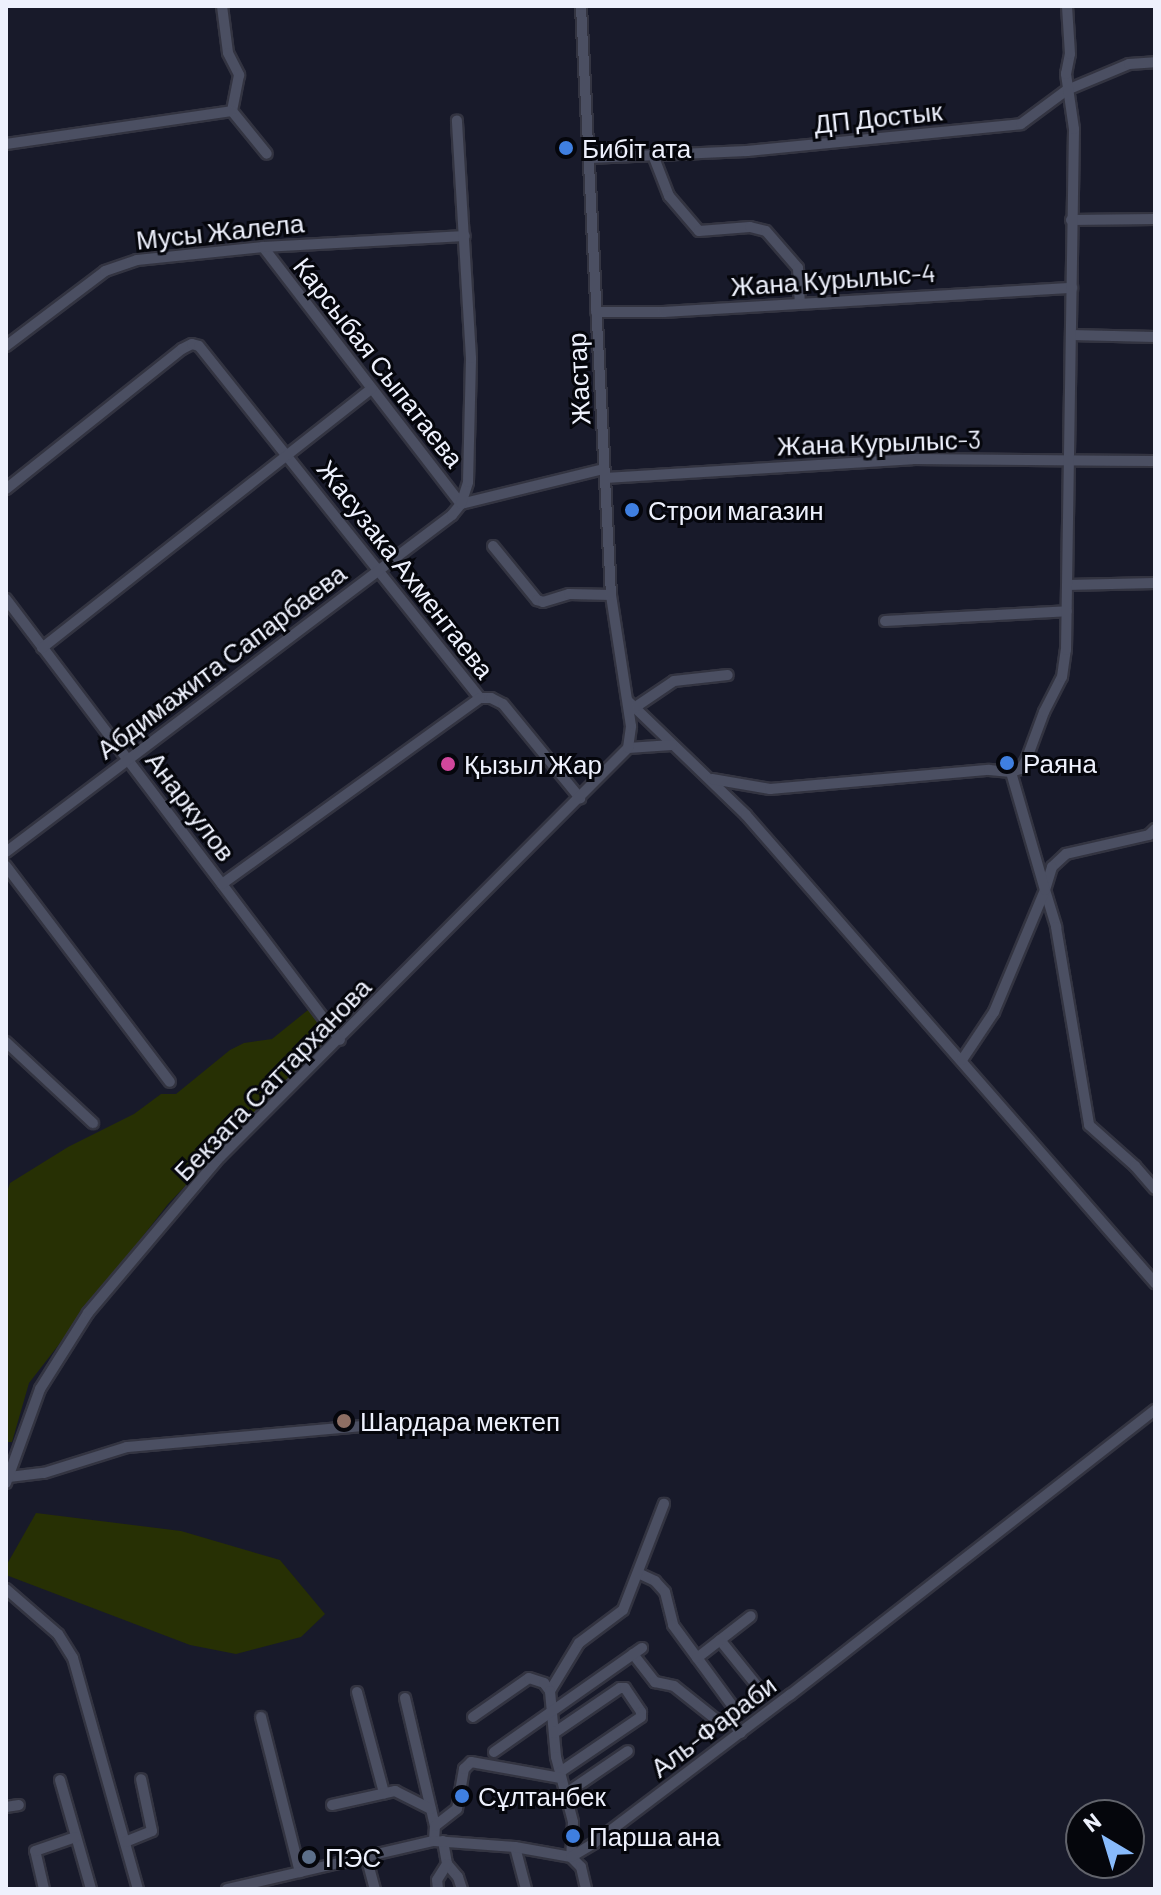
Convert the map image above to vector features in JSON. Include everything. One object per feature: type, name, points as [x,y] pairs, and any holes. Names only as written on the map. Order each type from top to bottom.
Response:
[{"type":"street","points":[[222,6],[228,53],[239,75],[232,111]]},
{"type":"street","name":"Жастар","points":[[581,6],[611,595],[630,704],[628,748]]},
{"type":"street","points":[[712,779],[770,789],[989,770],[1011,772],[1021,769],[1027,758],[1044,712],[1062,677],[1067,611],[1074,129],[1067,90],[1070,54],[1067,6]]},
{"type":"street","name":"ДП Достык","points":[[589,158],[790,148],[1021,124],[1067,90],[1129,64],[1155,62]]},
{"type":"street","points":[[6,144],[232,111]]},
{"type":"street","points":[[232,111],[267,154]]},
{"type":"street","points":[[457,120],[471,358],[468,482],[461,504]]},
{"type":"street","points":[[653,155],[669,196],[699,231],[750,227],[766,231],[798,268],[800,303]]},
{"type":"street","points":[[1071,220],[1155,219]]},
{"type":"street","name":"Мусы Жалела","points":[[6,346],[114,266],[137,260],[263,247],[465,236]]},
{"type":"street","name":"Карсыбая Сыпатаева","points":[[263,247],[461,504]]},
{"type":"street","name":"Жана Курылыс-4","points":[[596,312],[1072,288]]},
{"type":"street","points":[[1071,335],[1155,337]]},
{"type":"street","name":"Жасузака Ахментаева","points":[[6,489],[192,344],[206,352],[480,698],[491,698],[503,704],[580,798]]},
{"type":"street","points":[[42,648],[371,389]]},
{"type":"street","name":"Жана Курылыс-3","points":[[605,474],[912,459],[1155,461]]},
{"type":"street","name":"Абдимажита Сапарбаева","points":[[6,852],[452,515],[461,504],[605,474]]},
{"type":"street","points":[[493,546],[537,600],[543,602],[569,594],[611,595]]},
{"type":"street","points":[[1067,585],[1155,583]]},
{"type":"street","name":"Анаркулов","points":[[6,599],[340,1040]]},
{"type":"street","points":[[885,621],[1067,611]]},
{"type":"street","points":[[728,675],[674,681],[630,704],[712,779],[1155,1283]]},
{"type":"street","points":[[222,884],[480,698]]},
{"type":"street","points":[[628,748],[672,745]]},
{"type":"street","name":"Бекзата Саттарханова","points":[[8,1480],[40,1389],[88,1313],[220,1157],[628,748]]},
{"type":"street","points":[[1011,772],[1056,927],[1089,1125],[1155,1189]]},
{"type":"street","points":[[962,1060],[994,1012],[1052,867],[1066,854],[1149,835],[1155,829]]},
{"type":"street","points":[[6,866],[170,1082]]},
{"type":"street","points":[[6,1042],[93,1123]]},
{"type":"street","name":"Аль-Фараби","points":[[571,1857],[741,1733],[1155,1410]]},
{"type":"street","points":[[8,1480],[44,1473],[127,1447],[394,1423]]},
{"type":"street","points":[[550,1691],[579,1643],[623,1610],[664,1504]]},
{"type":"street","points":[[638,1573],[655,1581],[665,1592],[669,1618],[733,1715],[741,1733]]},
{"type":"street","points":[[6,1589],[58,1634],[73,1658],[138,1889]]},
{"type":"street","points":[[697,1658],[751,1616]]},
{"type":"street","points":[[494,1752],[637,1651],[655,1682],[674,1686],[718,1721],[733,1715],[753,1700],[757,1686],[720,1640]]},
{"type":"street","points":[[473,1717],[529,1678],[537,1679],[550,1691],[560,1775],[573,1822],[571,1857]]},
{"type":"street","points":[[435,1826],[457,1809],[464,1769],[471,1762],[560,1775],[641,1717],[641,1712],[625,1688],[620,1688],[554,1733]]},
{"type":"street","points":[[357,1692],[384,1793]]},
{"type":"street","points":[[405,1698],[439,1841],[447,1864],[458,1877],[462,1889]]},
{"type":"street","points":[[261,1717],[300,1872]]},
{"type":"street","points":[[565,1794],[628,1751]]},
{"type":"street","points":[[125,1842],[152,1831],[141,1779]]},
{"type":"street","points":[[60,1780],[91,1889]]},
{"type":"street","points":[[332,1805],[400,1792],[431,1809]]},
{"type":"street","points":[[6,1807],[19,1805]]},
{"type":"street","points":[[44,1889],[35,1851],[76,1837]]},
{"type":"street","points":[[227,1889],[439,1841],[515,1847],[571,1857],[581,1867],[586,1889]]},
{"type":"street","points":[[515,1847],[526,1889]]},
{"type":"street","points":[[366,1856],[375,1889]]},
{"type":"street","points":[[438,1889],[437,1880],[447,1864]]},
{"type":"green space","points":[[308,1010],[330,1036],[168,1204],[29,1383],[12,1442],[6,1442],[6,1195],[10,1183],[68,1147],[134,1114],[161,1094],[176,1094],[230,1050],[244,1043],[272,1039]]},
{"type":"green space","points":[[36,1513],[181,1531],[280,1560],[325,1614],[301,1637],[236,1654],[190,1645],[6,1575],[6,1566]]},
{"type":"place","name":"Бибіт ата","points":[[566,148]]},
{"type":"place","name":"Строи магазин","points":[[632,510]]},
{"type":"place","name":"Раяна","points":[[1007,763]]},
{"type":"place","name":"Қызыл Жар","points":[[448,764]]},
{"type":"place","name":"Шардара мектеп","points":[[344,1421]]},
{"type":"place","name":"Сұлтанбек","points":[[462,1796]]},
{"type":"place","name":"Парша ана","points":[[573,1836]]},
{"type":"place","name":"ПЭС","points":[[309,1857]]}]
